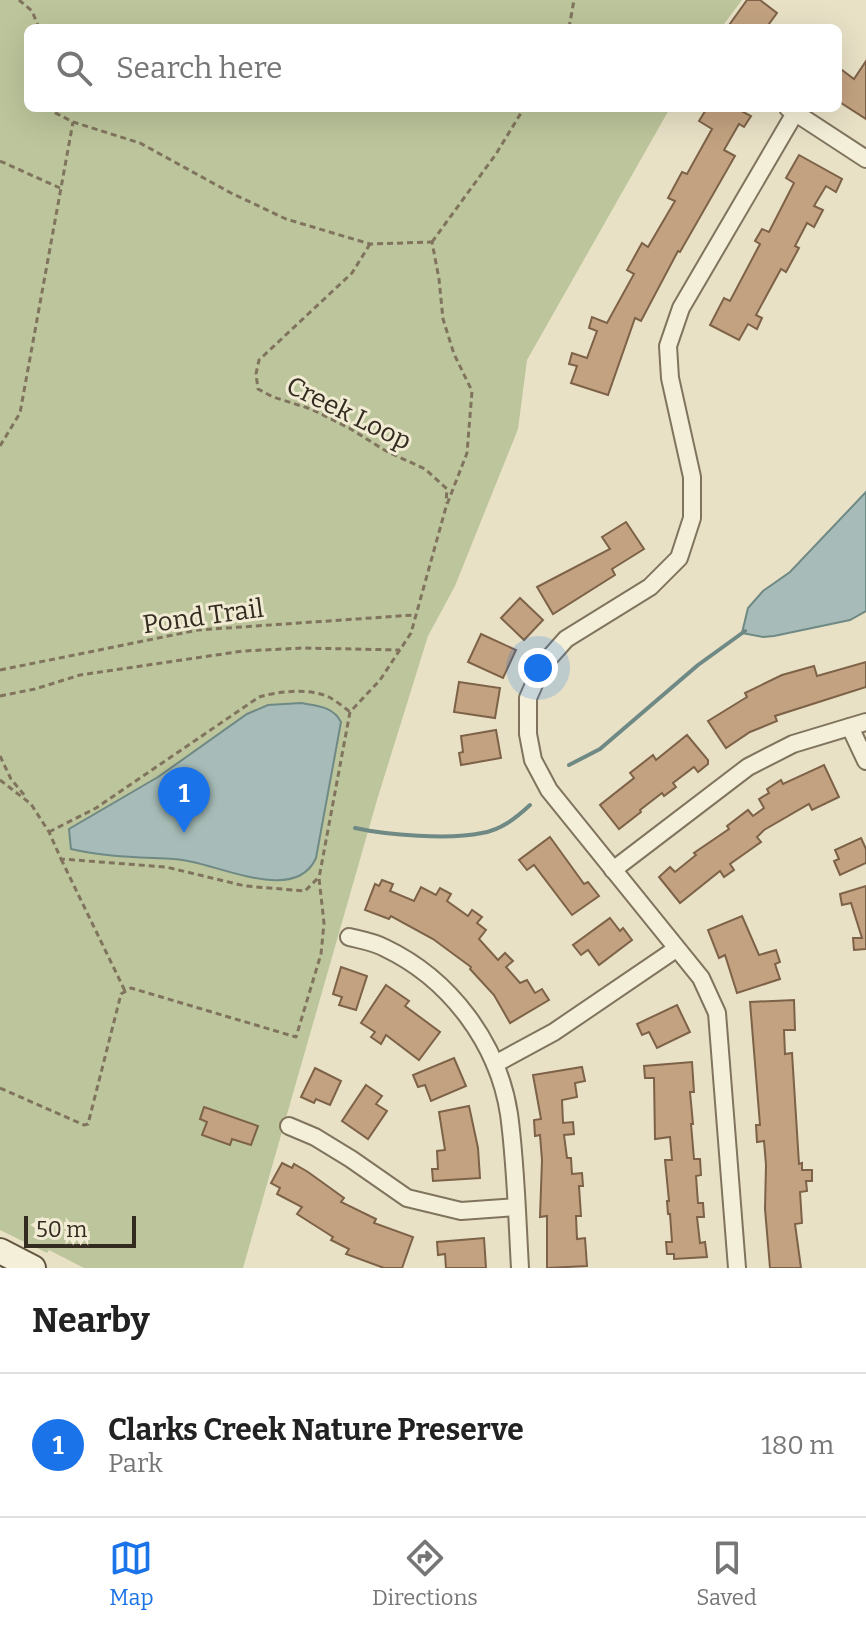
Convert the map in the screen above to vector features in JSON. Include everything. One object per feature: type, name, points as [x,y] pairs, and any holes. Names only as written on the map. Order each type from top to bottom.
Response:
[{"type":"main road","points":[[0,1251],[33,1268]]},
{"type":"street","points":[[737,1268],[717,1013],[701,978],[549,790],[533,760],[528,734],[528,698],[542,666],[566,639],[650,587],[679,558],[692,518],[692,477],[670,378],[668,346],[681,308],[790,112]]},
{"type":"street","points":[[794,112],[866,159]]},
{"type":"street","points":[[613,870],[748,767],[793,744],[858,724],[866,761]]},
{"type":"street","points":[[349,937],[382,946],[442,987],[470,1018],[495,1064],[508,1112],[520,1268]]},
{"type":"street","points":[[495,1064],[567,1024],[676,949]]},
{"type":"street","points":[[289,1126],[315,1137],[407,1198],[461,1211],[516,1207]]},
{"type":"path","points":[[19,0],[32,11],[37,24]]},
{"type":"path","points":[[570,24],[574,0]]},
{"type":"path","points":[[54,112],[73,122],[140,143],[286,219],[370,244],[432,242]]},
{"type":"path","points":[[0,1088],[84,1125],[88,1124],[121,994],[138,988],[296,1037],[324,939],[319,878],[350,712],[380,680],[411,633],[446,507],[467,453],[472,391],[454,354],[443,319],[432,242],[496,154],[522,112]]},
{"type":"path","points":[[0,446],[20,413],[73,122]]},
{"type":"path","points":[[0,161],[60,188]]},
{"type":"path","name":"Creek Loop","points":[[370,244],[352,273],[259,360],[256,374],[258,389],[311,409],[425,469],[447,489],[446,507]]},
{"type":"path","name":"Pond Trail","points":[[0,670],[198,630],[414,615]]},
{"type":"path","name":"Pond Trail","points":[[0,696],[80,675],[243,651],[303,648],[400,650]]},
{"type":"path","points":[[49,832],[96,808],[259,697],[276,692],[328,696],[350,712]]},
{"type":"path","points":[[0,756],[11,779],[49,832],[125,991]]},
{"type":"path","points":[[0,780],[27,799]]},
{"type":"path","points":[[61,859],[166,867],[245,886],[289,890],[305,891],[319,878]]},
{"type":"green space","points":[[0,0],[742,0],[724,24],[24,24],[24,112],[668,112],[527,360],[518,429],[455,586],[428,636],[377,800],[243,1268],[84,1268],[0,1230]]},
{"type":"shaded area","points":[[866,492],[866,611],[850,620],[774,636],[742,633],[748,608],[763,591],[790,572]]},
{"type":"shaded area","points":[[301,703],[329,710],[341,722],[316,858],[305,872],[290,879],[271,880],[190,861],[71,849],[69,829],[158,777],[247,714],[268,705]]},
{"type":"building","points":[[747,0],[760,0],[777,13],[769,24],[730,24]]},
{"type":"building","points":[[866,61],[866,119],[842,104],[842,70],[854,79]]},
{"type":"building","points":[[705,112],[744,112],[751,116],[744,127],[739,124],[724,150],[735,156],[678,251],[641,321],[635,318],[608,395],[571,383],[577,366],[569,364],[572,353],[587,358],[597,331],[589,328],[592,317],[607,323],[634,274],[627,270],[642,243],[648,247],[675,201],[668,198],[682,172],[687,174],[712,129],[699,121]]},
{"type":"building","points":[[799,155],[842,179],[836,192],[826,186],[814,206],[823,210],[814,227],[807,223],[795,246],[799,248],[786,272],[781,269],[756,315],[762,318],[757,329],[748,324],[739,340],[710,325],[724,298],[730,301],[760,244],[755,241],[762,229],[769,232],[794,183],[786,178]]},
{"type":"building","points":[[626,522],[644,549],[612,569],[615,575],[553,614],[537,587],[610,549],[602,537]]},
{"type":"building","points":[[520,598],[543,620],[524,640],[501,618]]},
{"type":"building","points":[[481,634],[516,650],[503,678],[468,662]]},
{"type":"building","points":[[866,662],[866,687],[775,716],[777,721],[750,732],[726,748],[708,721],[747,697],[745,693],[782,675],[814,666],[817,676]]},
{"type":"building","points":[[459,682],[500,688],[495,718],[454,712]]},
{"type":"building","points":[[496,730],[501,758],[461,765],[461,736]]},
{"type":"building","points":[[687,735],[708,764],[698,772],[694,767],[673,783],[676,787],[664,796],[662,793],[619,829],[600,805],[634,778],[630,773],[653,755],[656,760]]},
{"type":"building","points":[[824,765],[839,797],[812,810],[809,804],[764,830],[757,837],[761,842],[730,864],[734,870],[724,877],[720,871],[680,903],[659,877],[670,867],[675,872],[748,810],[753,816],[764,808],[759,799],[769,793],[767,789],[781,780],[783,784]]},
{"type":"building","points":[[550,837],[584,884],[588,882],[599,896],[572,915],[534,865],[527,870],[519,860]]},
{"type":"building","points":[[861,838],[866,849],[866,863],[840,875],[834,861],[839,859],[835,850]]},
{"type":"building","points":[[382,880],[393,884],[390,891],[414,901],[421,887],[436,895],[440,888],[451,894],[447,901],[468,916],[472,910],[482,917],[477,923],[486,930],[479,939],[498,960],[505,953],[513,961],[506,967],[520,983],[527,980],[535,993],[542,989],[549,1000],[510,1023],[494,995],[471,967],[433,939],[391,916],[389,919],[365,910],[375,884],[379,886]]},
{"type":"building","points":[[866,886],[866,949],[854,950],[853,938],[862,938],[851,903],[842,905],[840,894]]},
{"type":"building","points":[[742,916],[759,955],[776,950],[780,962],[775,964],[780,979],[737,993],[725,955],[719,958],[708,930]]},
{"type":"building","points":[[610,918],[632,940],[599,965],[588,950],[581,955],[573,945]]},
{"type":"building","points":[[341,967],[367,976],[356,1010],[339,1005],[342,997],[333,994]]},
{"type":"building","points":[[386,985],[409,1001],[405,1006],[440,1032],[419,1060],[386,1035],[381,1044],[371,1037],[375,1032],[361,1023]]},
{"type":"building","points":[[794,1000],[795,1030],[784,1030],[785,1054],[792,1053],[799,1164],[802,1163],[802,1170],[812,1170],[812,1181],[806,1181],[807,1191],[800,1192],[802,1223],[795,1224],[801,1268],[770,1268],[765,1209],[766,1165],[764,1141],[757,1142],[756,1125],[760,1125],[750,1002]]},
{"type":"building","points":[[677,1005],[690,1032],[657,1048],[649,1032],[642,1035],[637,1024]]},
{"type":"building","points":[[454,1058],[466,1086],[431,1101],[425,1085],[418,1087],[413,1075]]},
{"type":"building","points":[[692,1062],[694,1092],[690,1092],[691,1124],[694,1159],[700,1159],[701,1175],[696,1176],[698,1203],[703,1203],[704,1217],[697,1217],[700,1243],[705,1242],[707,1257],[674,1259],[674,1254],[667,1254],[666,1242],[672,1242],[665,1160],[672,1160],[670,1137],[655,1139],[654,1078],[645,1078],[644,1066]]},
{"type":"building","points":[[582,1067],[585,1081],[575,1083],[577,1097],[562,1100],[563,1123],[573,1122],[574,1134],[564,1135],[567,1158],[571,1158],[572,1174],[582,1173],[583,1186],[579,1186],[581,1216],[576,1216],[577,1239],[585,1238],[587,1266],[547,1268],[547,1216],[540,1217],[540,1135],[535,1136],[534,1120],[541,1119],[533,1075]]},
{"type":"building","points":[[315,1068],[341,1081],[330,1105],[301,1097]]},
{"type":"building","points":[[366,1085],[382,1096],[376,1104],[387,1111],[368,1139],[342,1121]]},
{"type":"building","points":[[469,1106],[478,1148],[480,1178],[433,1181],[432,1169],[438,1169],[437,1151],[445,1150],[439,1112]]},
{"type":"building","points":[[204,1107],[258,1126],[251,1145],[232,1139],[230,1145],[202,1135],[207,1122],[200,1119]]},
{"type":"building","points":[[282,1163],[292,1168],[294,1164],[308,1172],[344,1198],[341,1202],[376,1219],[374,1223],[413,1237],[402,1268],[384,1268],[346,1254],[349,1249],[331,1240],[333,1237],[297,1214],[302,1207],[277,1194],[280,1188],[271,1183]]},
{"type":"building","points":[[484,1238],[486,1268],[446,1268],[445,1254],[438,1255],[437,1242]]},
{"type":"waterway","points":[[569,765],[600,749],[698,665],[745,631]]},
{"type":"waterway","points":[[355,828],[418,836],[468,835],[502,826],[530,805]]},
{"type":"place","name":"Clarks Creek Nature Preserve","points":[[184,833]]}]
